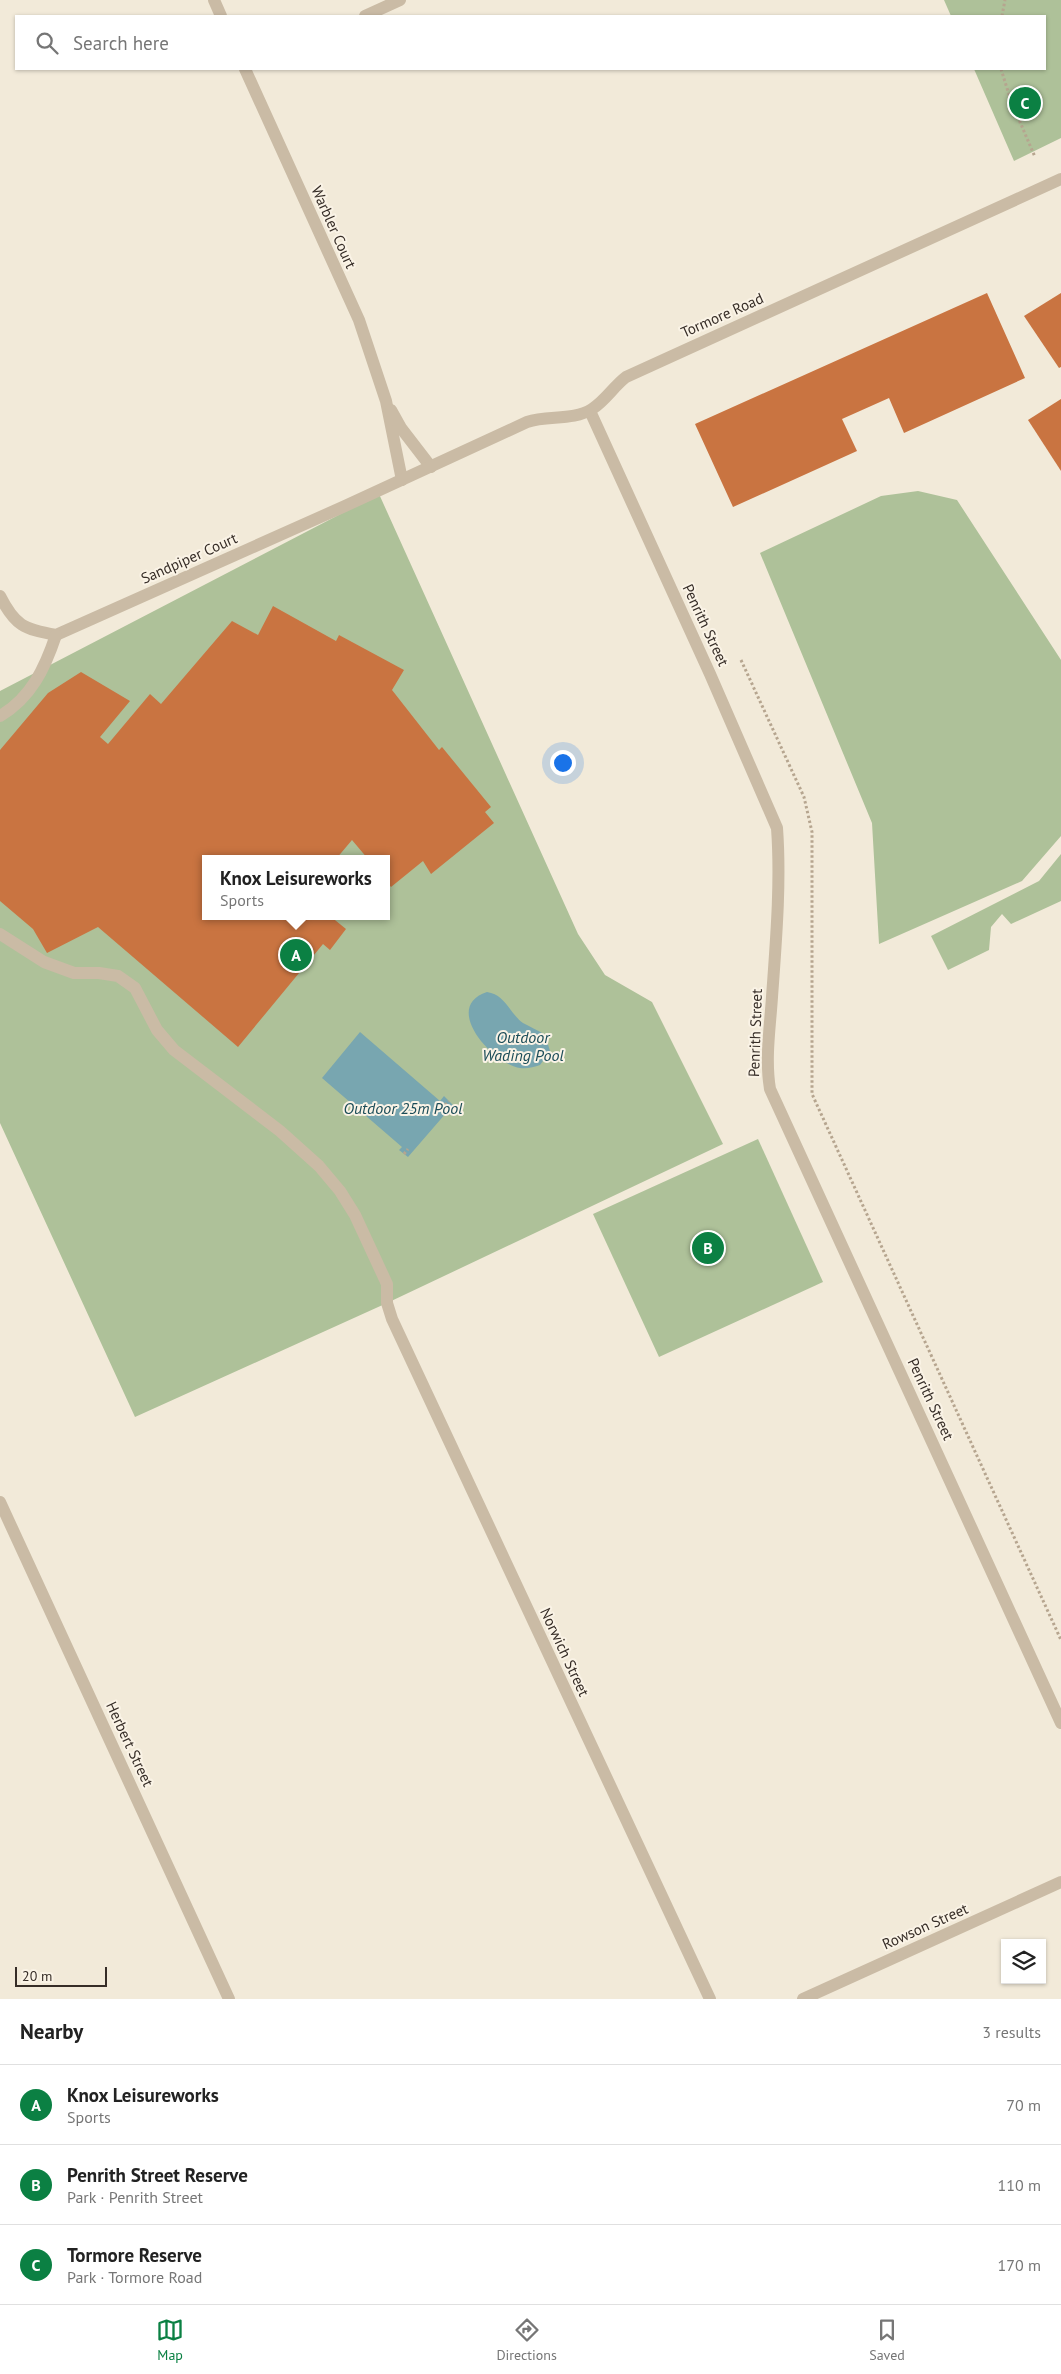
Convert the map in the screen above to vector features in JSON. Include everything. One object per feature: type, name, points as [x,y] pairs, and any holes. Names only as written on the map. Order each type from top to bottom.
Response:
[{"type":"street","points":[[214,0],[221,15]]},
{"type":"street","points":[[367,15],[400,0]]},
{"type":"street","name":"Warbler Court","points":[[246,70],[359,320],[386,401],[402,480]]},
{"type":"street","name":"Tormore Road","points":[[402,480],[527,422],[542,417],[571,416],[590,410],[626,377],[1061,180]]},
{"type":"street","name":"Warbler Court","points":[[386,401],[401,428],[431,467]]},
{"type":"street","name":"Penrith Street","points":[[590,410],[710,674],[777,828],[779,849],[768,1051],[770,1089],[1061,1722]]},
{"type":"street","name":"Sandpiper Court","points":[[56,635],[402,480]]},
{"type":"street","points":[[0,596],[12,617],[28,630],[56,635],[46,666],[38,678],[20,702],[0,716]]},
{"type":"street","name":"Norwich Street","points":[[0,934],[44,962],[74,973],[98,973],[118,976],[135,988],[157,1030],[174,1050],[280,1131],[318,1166],[340,1191],[355,1215],[387,1284],[387,1303],[392,1319],[710,1999]]},
{"type":"street","name":"Herbert Street","points":[[0,1502],[229,1999]]},
{"type":"street","name":"Rowson Street","points":[[803,1999],[1061,1882]]},
{"type":"path","points":[[1002,15],[1005,0]]},
{"type":"path","points":[[1000,70],[1034,157]]},
{"type":"path","points":[[741,660],[804,797],[809,813],[812,862],[812,1094],[1061,1640]]},
{"type":"path","points":[[445,1105],[449,1101]]},
{"type":"path","points":[[404,1154],[408,1149]]},
{"type":"green space","points":[[944,0],[1061,0],[1061,138],[1014,161],[974,70],[1046,70],[1046,15],[951,15]]},
{"type":"green space","points":[[918,491],[957,500],[1061,660],[1061,836],[1022,881],[879,944],[872,823],[760,553],[881,496]]},
{"type":"green space","points":[[379,494],[578,934],[605,975],[652,1002],[723,1144],[387,1303],[135,1417],[0,1123],[0,691]]},
{"type":"green space","points":[[1061,854],[1061,901],[1011,924],[1002,914],[991,927],[989,950],[948,970],[931,936],[1039,881]]},
{"type":"green space","points":[[758,1139],[823,1282],[659,1357],[593,1214]]},
{"type":"water","name":"Outdoor Wading Pool","points":[[487,992],[503,1000],[523,1023],[545,1035],[550,1051],[540,1065],[520,1068],[509,1064],[497,1057],[476,1034],[470,1022],[469,1010],[474,999]]},
{"type":"water","name":"Outdoor 25m Pool","points":[[360,1032],[440,1101],[444,1096],[453,1105],[408,1157],[399,1150],[402,1147],[322,1078]]},
{"type":"building","points":[[987,293],[1025,378],[904,433],[889,398],[842,419],[857,451],[733,507],[695,424]]},
{"type":"building","points":[[1061,293],[1061,367],[1059,368],[1024,316]]},
{"type":"building","points":[[1061,399],[1061,471],[1028,420]]},
{"type":"building","points":[[273,606],[336,641],[339,635],[404,670],[392,690],[439,750],[442,747],[491,807],[485,812],[494,823],[431,874],[423,861],[391,887],[390,855],[365,855],[352,840],[339,855],[202,855],[202,920],[335,920],[346,929],[330,950],[323,944],[238,1047],[98,927],[47,953],[33,929],[0,901],[0,750],[48,693],[81,672],[130,701],[100,737],[108,744],[150,694],[161,704],[232,621],[258,635]]},
{"type":"place","name":"Tormore Reserve","points":[[1025,103]]},
{"type":"place","name":"Knox Leisureworks","points":[[296,955]]},
{"type":"place","name":"Penrith Street Reserve","points":[[708,1248]]}]
